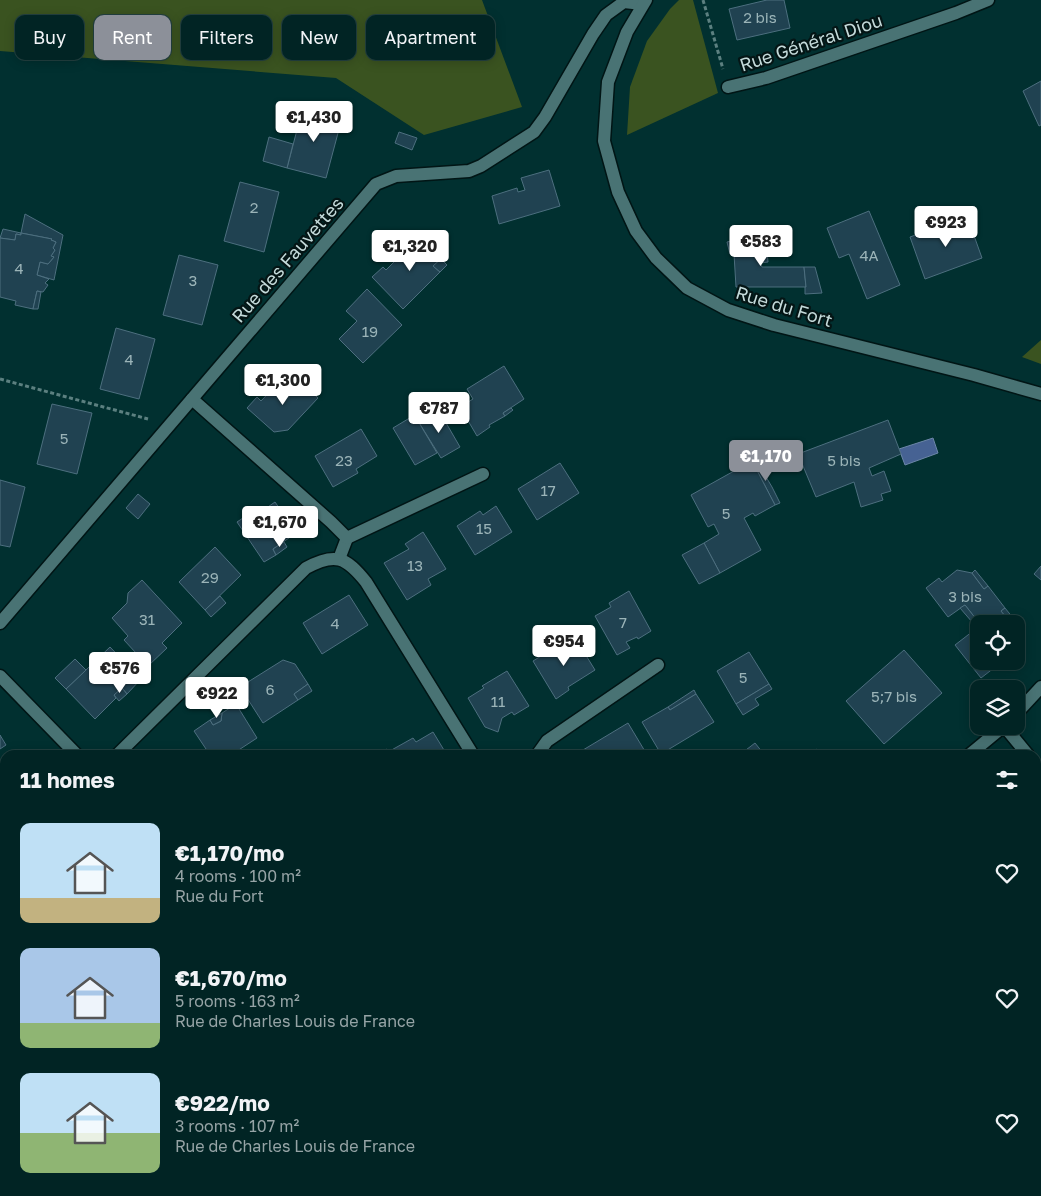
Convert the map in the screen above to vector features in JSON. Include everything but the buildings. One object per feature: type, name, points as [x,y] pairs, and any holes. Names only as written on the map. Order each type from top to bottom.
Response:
[{"type":"street","name":"Rue Général Diou","points":[[728,87],[766,78],[956,13],[988,0]]},
{"type":"street","name":"Rue des Fauvettes","points":[[0,623],[376,184],[396,176],[469,172],[482,166],[534,132],[545,117],[606,15],[624,2],[644,2]]},
{"type":"street","name":"Rue du Fort","points":[[644,2],[627,32],[608,82],[604,141],[618,192],[636,231],[656,258],[687,288],[728,310],[774,325],[974,375],[1041,394]]},
{"type":"street","points":[[192,399],[347,538]]},
{"type":"street","points":[[339,559],[347,538],[483,474]]},
{"type":"street","points":[[122,750],[306,568],[322,559],[339,559],[354,567],[366,582],[470,750]]},
{"type":"street","points":[[541,750],[547,741],[658,665]]},
{"type":"street","points":[[0,676],[72,750]]},
{"type":"street","points":[[1025,704],[1041,687]]},
{"type":"street","points":[[975,750],[993,735]]},
{"type":"street","points":[[1011,735],[1024,750]]},
{"type":"path","points":[[703,0],[728,87]]},
{"type":"path","points":[[0,379],[149,419],[163,433]]},
{"type":"green space","points":[[0,0],[482,0],[488,15],[366,15],[366,60],[495,60],[495,35],[522,107],[424,135],[336,78],[112,60],[171,60],[171,15],[94,15],[94,59],[84,58],[84,15],[15,15],[15,52],[0,51]]},
{"type":"green space","points":[[679,0],[693,0],[718,93],[627,135],[630,87],[647,41],[670,9]]},
{"type":"green space","points":[[1041,340],[1041,364],[1022,357]]},
{"type":"water","points":[[933,438],[938,453],[905,465],[899,449]]}]
